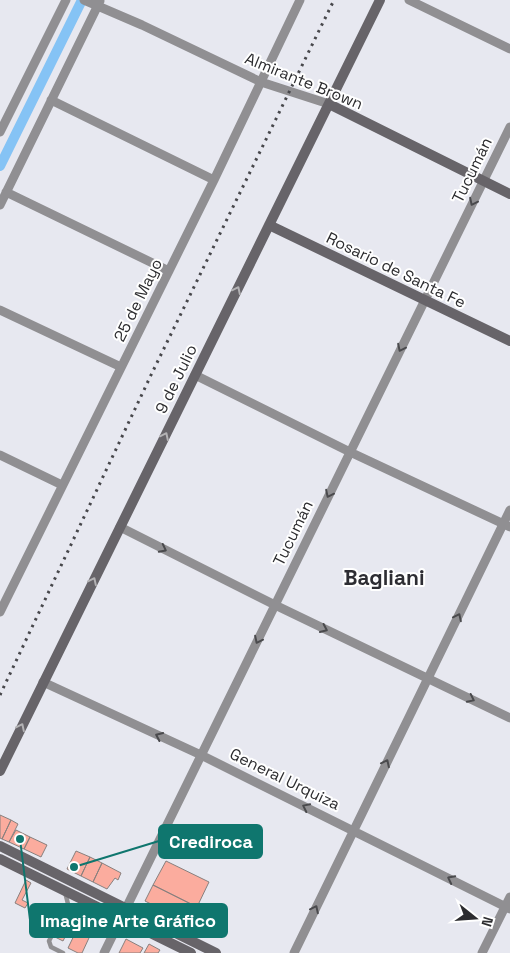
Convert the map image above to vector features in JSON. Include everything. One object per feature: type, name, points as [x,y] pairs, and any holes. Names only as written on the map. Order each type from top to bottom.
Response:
[{"type":"street","points":[[0,132],[66,0]]},
{"type":"street","name":"25 de Mayo","points":[[0,612],[169,272],[300,0]]},
{"type":"street","name":"9 de Julio","points":[[0,771],[380,0]]},
{"type":"street","points":[[409,0],[510,49]]},
{"type":"street","name":"Almirante Brown","points":[[86,1],[99,3],[261,82],[329,104],[510,194]]},
{"type":"street","points":[[0,205],[99,3]]},
{"type":"street","points":[[51,100],[214,180]]},
{"type":"street","name":"Tucumán","points":[[104,953],[510,127]]},
{"type":"street","points":[[6,192],[169,272]]},
{"type":"street","name":"Rosario de Santa Fe","points":[[269,225],[424,301],[510,340]]},
{"type":"street","points":[[0,310],[121,367]]},
{"type":"street","points":[[194,375],[350,452],[507,526]]},
{"type":"street","points":[[0,455],[62,485]]},
{"type":"street","points":[[294,953],[428,678],[507,526],[510,510]]},
{"type":"street","points":[[120,527],[274,606],[510,718]]},
{"type":"street","name":"General Urquiza","points":[[43,682],[201,755],[508,908]]},
{"type":"street","points":[[0,846],[216,953]]},
{"type":"street","points":[[0,859],[191,953]]},
{"type":"street","points":[[482,953],[508,908],[510,896]]},
{"type":"lane","points":[[63,953],[51,947],[49,941],[68,904],[65,891]]},
{"type":"building","points":[[0,815],[11,820],[2,839],[0,838]]},
{"type":"building","points":[[11,820],[18,824],[9,842],[2,839]]},
{"type":"building","points":[[16,830],[30,837],[24,849],[9,842]]},
{"type":"building","points":[[30,837],[47,845],[41,857],[24,849]]},
{"type":"building","points":[[76,851],[90,857],[81,876],[67,869]]},
{"type":"building","points":[[90,857],[102,863],[93,882],[81,876]]},
{"type":"building","points":[[166,861],[209,882],[197,907],[153,885]]},
{"type":"building","points":[[102,863],[121,873],[118,880],[115,878],[107,889],[93,882]]},
{"type":"building","points":[[26,880],[31,883],[22,900],[28,903],[25,908],[15,903]]},
{"type":"building","points":[[153,885],[197,907],[189,923],[145,901]]},
{"type":"building","points":[[55,917],[65,922],[57,938],[47,933]]},
{"type":"building","points":[[82,919],[95,925],[82,953],[78,953],[68,948]]},
{"type":"building","points":[[65,922],[71,925],[63,941],[57,938]]},
{"type":"building","points":[[126,939],[143,948],[140,953],[119,953]]},
{"type":"building","points":[[149,944],[160,950],[158,953],[144,953]]},
{"type":"waterway","points":[[0,166],[82,0]]},
{"type":"railway","points":[[0,695],[152,373],[334,0]]},
{"type":"place","name":"Imagine Arte Gráfico","points":[[20,839]]},
{"type":"place","name":"Crediroca","points":[[74,867]]},
{"type":"district","name":"Bagliani","points":[[384,577]]}]
